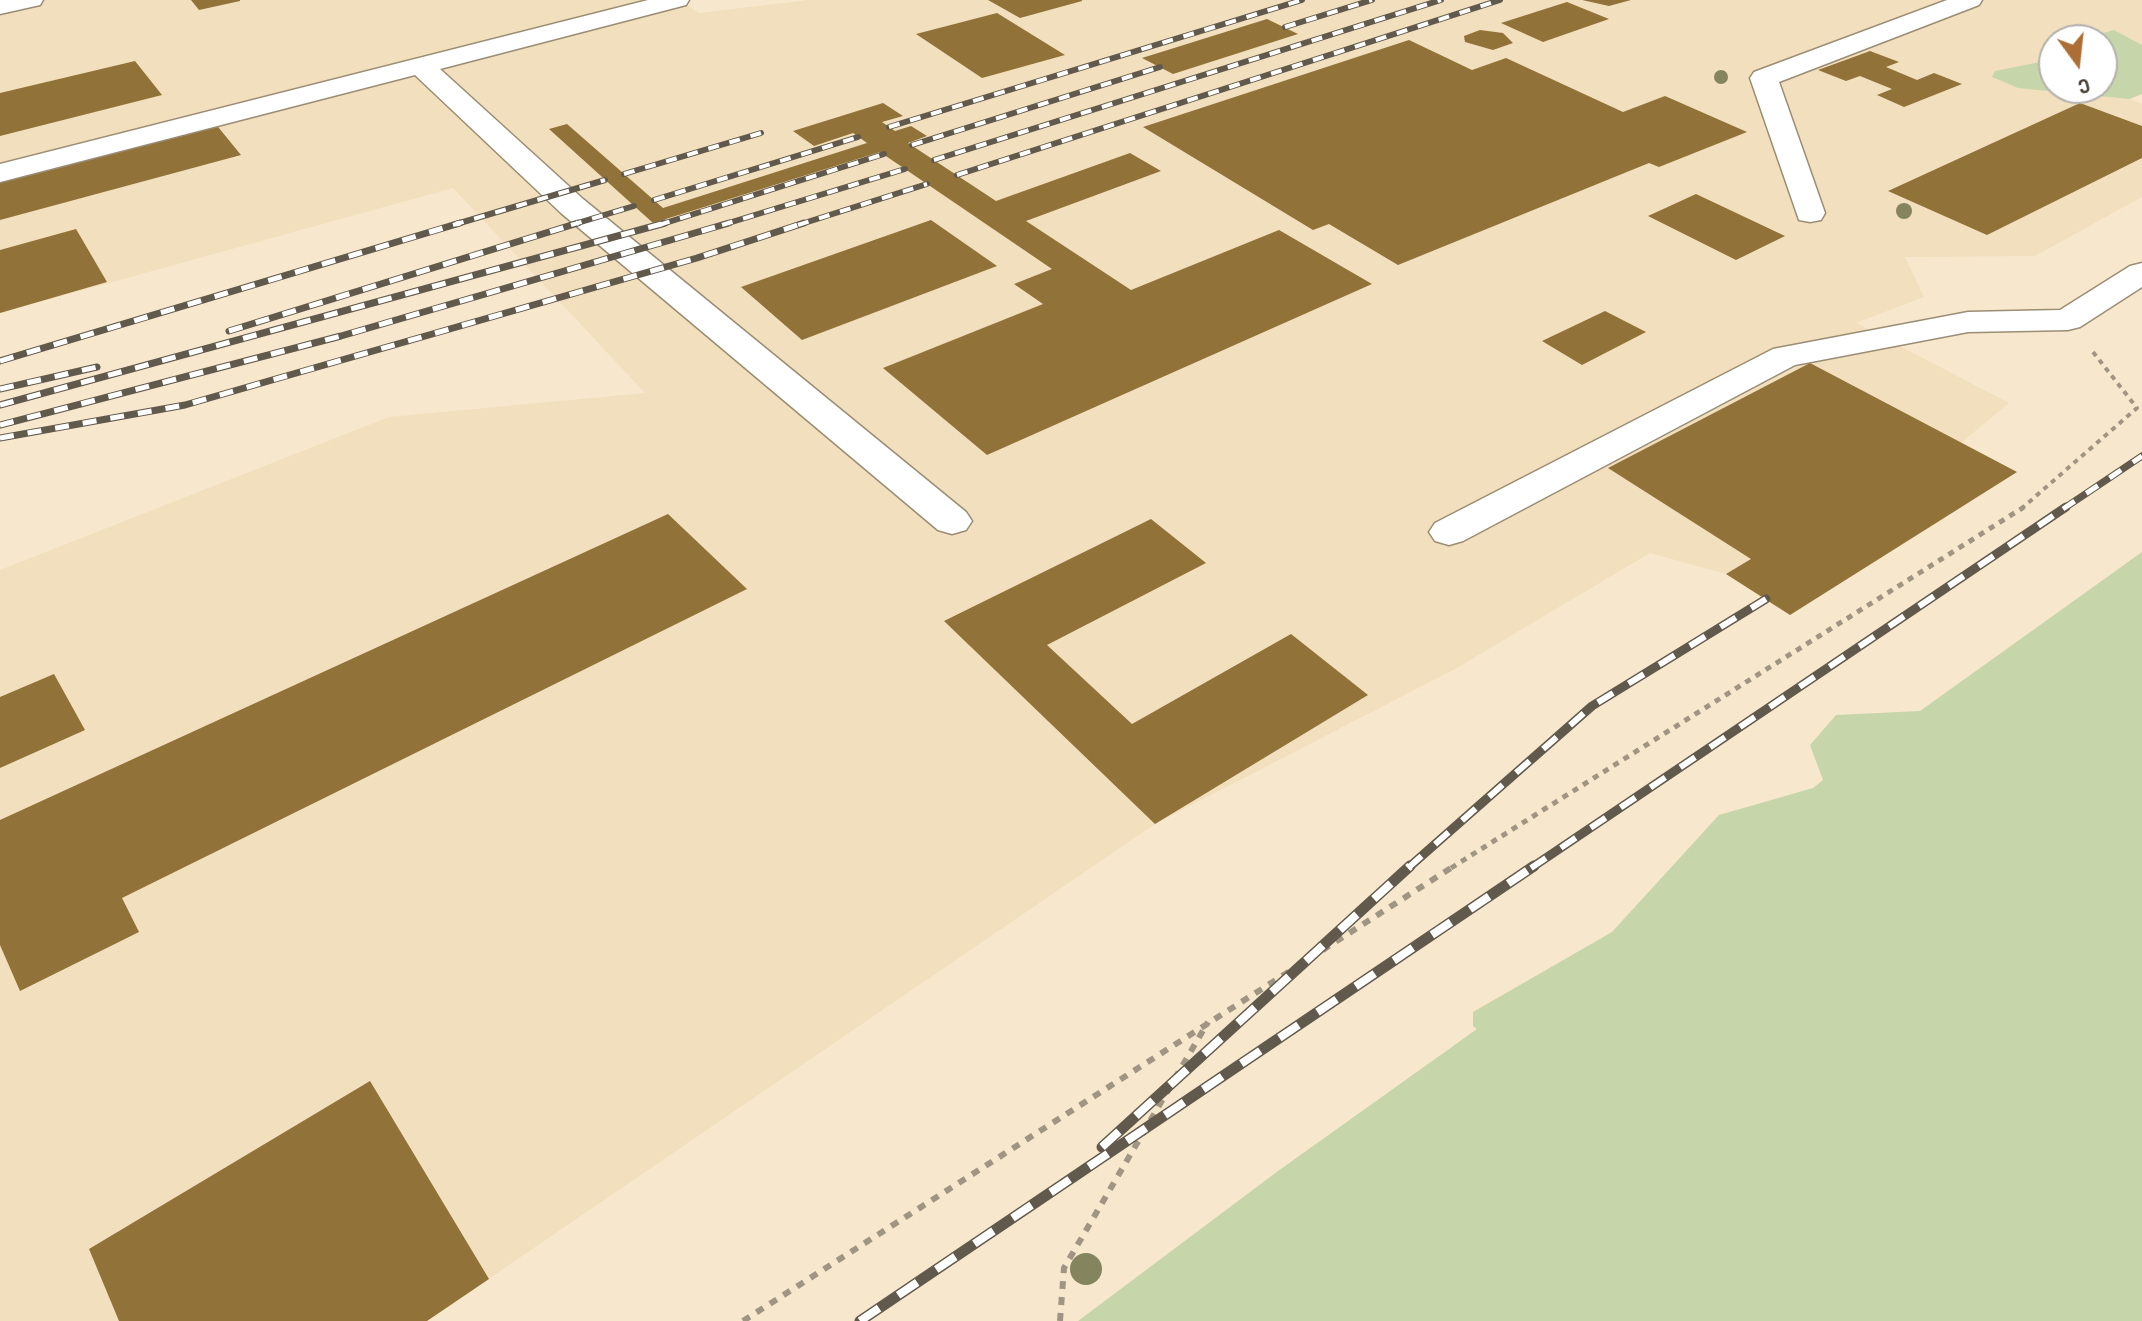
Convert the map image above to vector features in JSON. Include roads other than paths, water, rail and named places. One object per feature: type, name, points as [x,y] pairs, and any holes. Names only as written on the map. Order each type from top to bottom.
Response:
[{"type":"street","points":[[0,7],[31,0]]},
{"type":"street","points":[[0,173],[677,0]]},
{"type":"street","points":[[1810,213],[1764,78],[1970,0]]},
{"type":"street","points":[[421,66],[572,206],[952,521]]},
{"type":"street","points":[[1449,532],[1785,356],[1968,322],[2068,320],[2142,273]]},
{"type":"railway","points":[[889,127],[1302,0]]},
{"type":"railway","points":[[1285,27],[1372,0]]},
{"type":"railway","points":[[934,160],[1441,0]]},
{"type":"railway","points":[[957,175],[1500,0]]},
{"type":"railway","points":[[912,145],[1160,67]]},
{"type":"railway","points":[[624,174],[761,133]]},
{"type":"railway","points":[[654,200],[858,137]]},
{"type":"railway","points":[[659,225],[884,154]]},
{"type":"railway","points":[[722,225],[905,169]]},
{"type":"railway","points":[[453,225],[605,180]]},
{"type":"railway","points":[[798,225],[927,184]]},
{"type":"railway","points":[[571,225],[634,206]]},
{"type":"railway","points":[[0,361],[460,223]]},
{"type":"railway","points":[[229,331],[578,223]]},
{"type":"railway","points":[[0,405],[665,223]]},
{"type":"railway","points":[[0,425],[341,336],[729,223]]},
{"type":"railway","points":[[0,438],[185,405],[697,258],[804,223]]},
{"type":"railway","points":[[0,389],[97,367]]},
{"type":"railway","points":[[2063,509],[2142,456]]},
{"type":"railway","points":[[1531,868],[2066,507]]},
{"type":"railway","points":[[1408,868],[1592,706],[1766,599]]},
{"type":"railway","points":[[1102,1147],[1410,866]]},
{"type":"railway","points":[[860,1321],[1534,866]]}]
